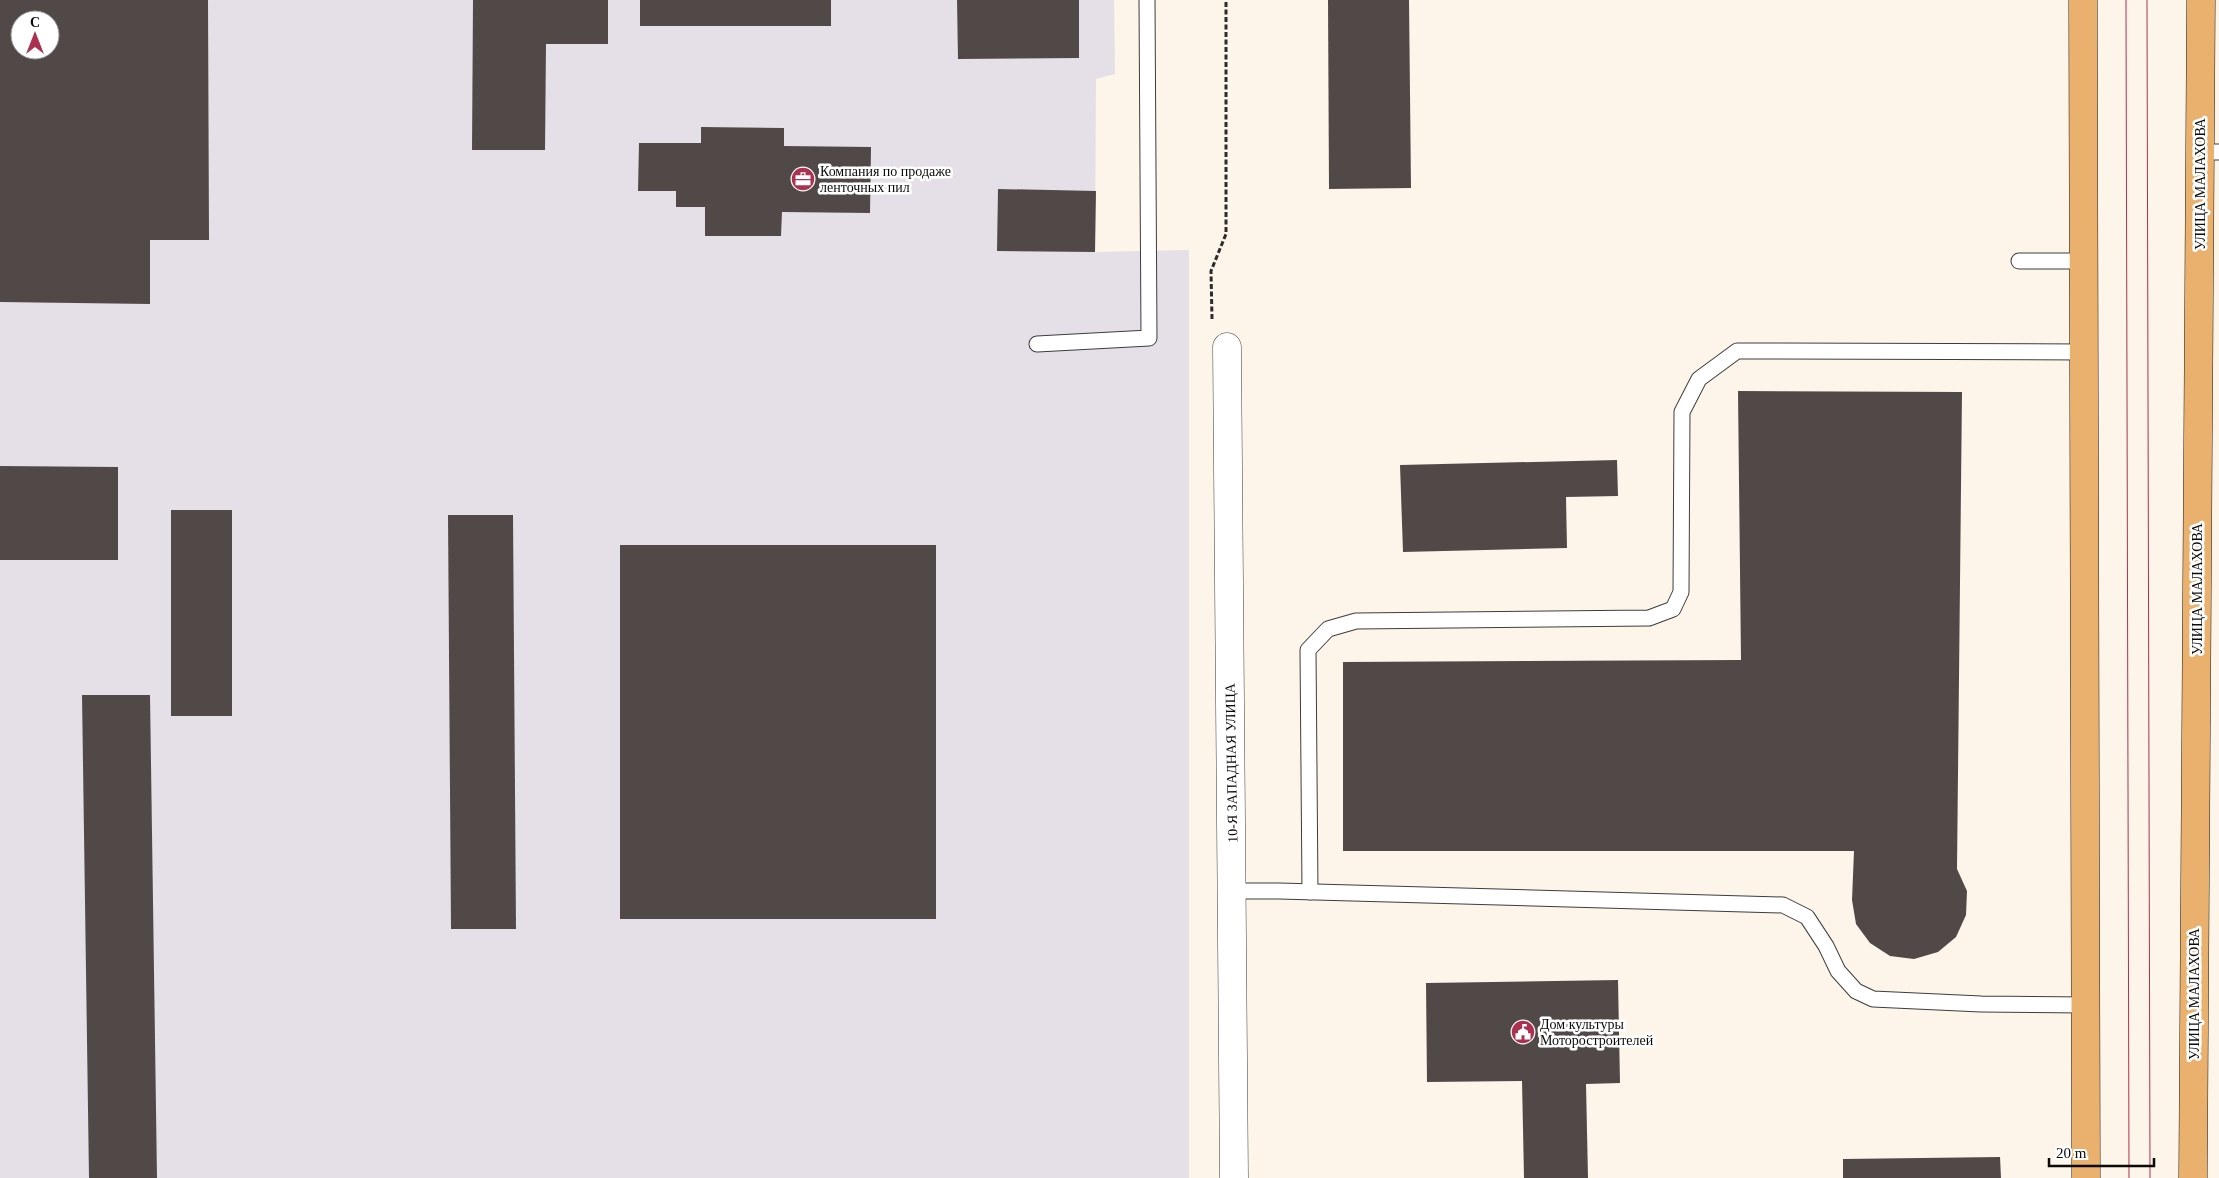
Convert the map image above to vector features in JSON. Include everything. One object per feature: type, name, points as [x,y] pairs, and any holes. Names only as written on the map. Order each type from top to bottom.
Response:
[{"type":"main road","points":[[2083,0],[2086,1178]]},
{"type":"main road","name":"УЛИЦА МАЛАХОВА","points":[[2193,1178],[2210,152],[2201,0]]},
{"type":"street","name":"10-Я ЗАПАДНАЯ УЛИЦА","points":[[1227,347],[1234,1178]]},
{"type":"lane","points":[[1037,344],[1149,338],[1147,0]]},
{"type":"lane","points":[[2018,261],[2083,261]]},
{"type":"lane","points":[[1310,892],[1308,650],[1328,629],[1356,621],[1649,618],[1673,609],[1681,592],[1682,412],[1699,379],[1737,351],[2083,352]]},
{"type":"lane","points":[[1232,891],[1783,905],[1807,916],[1826,946],[1838,971],[1856,991],[1872,999],[1981,1004],[2086,1005]]},
{"type":"path","points":[[1226,0],[1226,234],[1211,271],[1212,328],[1227,347]]},
{"type":"shaded area","points":[[0,0],[1114,0],[1115,74],[1096,79],[1095,252],[1189,250],[1189,1178],[0,1178]]},
{"type":"building","points":[[0,0],[208,0],[209,240],[150,240],[150,304],[0,302]]},
{"type":"building","points":[[473,0],[608,0],[608,44],[546,44],[545,150],[472,150]]},
{"type":"building","points":[[640,0],[831,0],[831,26],[640,26]]},
{"type":"building","points":[[957,0],[1079,0],[1079,58],[958,59]]},
{"type":"building","points":[[1328,0],[1409,0],[1411,188],[1329,189]]},
{"type":"building","points":[[701,127],[784,128],[784,146],[871,147],[870,213],[782,212],[781,236],[705,236],[705,207],[676,207],[676,191],[638,191],[639,143],[701,143]]},
{"type":"building","points":[[998,189],[1096,191],[1095,252],[997,251]]},
{"type":"building","points":[[1738,391],[1962,392],[1957,869],[1967,891],[1966,915],[1956,937],[1938,952],[1914,959],[1890,956],[1870,943],[1856,924],[1852,900],[1854,851],[1343,851],[1343,662],[1741,660]]},
{"type":"building","points":[[1617,460],[1618,496],[1566,497],[1567,548],[1403,552],[1400,465]]},
{"type":"building","points":[[0,466],[118,467],[118,560],[0,560]]},
{"type":"building","points":[[171,510],[232,510],[232,716],[171,716]]},
{"type":"building","points":[[448,515],[513,515],[516,929],[451,929]]},
{"type":"building","points":[[620,545],[936,545],[936,919],[620,919]]},
{"type":"building","points":[[82,695],[150,695],[157,1178],[89,1178]]},
{"type":"building","name":"Дом культуры Моторостроителей","points":[[1618,980],[1620,1083],[1586,1084],[1588,1178],[1524,1178],[1522,1081],[1427,1082],[1426,983]]},
{"type":"building","points":[[2000,1157],[2001,1178],[1843,1178],[1843,1159]]},
{"type":"tram line","points":[[2126,0],[2129,1178]]},
{"type":"tram line","points":[[2147,0],[2150,1178]]},
{"type":"place","name":"Компания по продаже ленточных пил","points":[[803,179]]},
{"type":"place","name":"Дом культуры Моторостроителей","points":[[1523,1032]]}]
